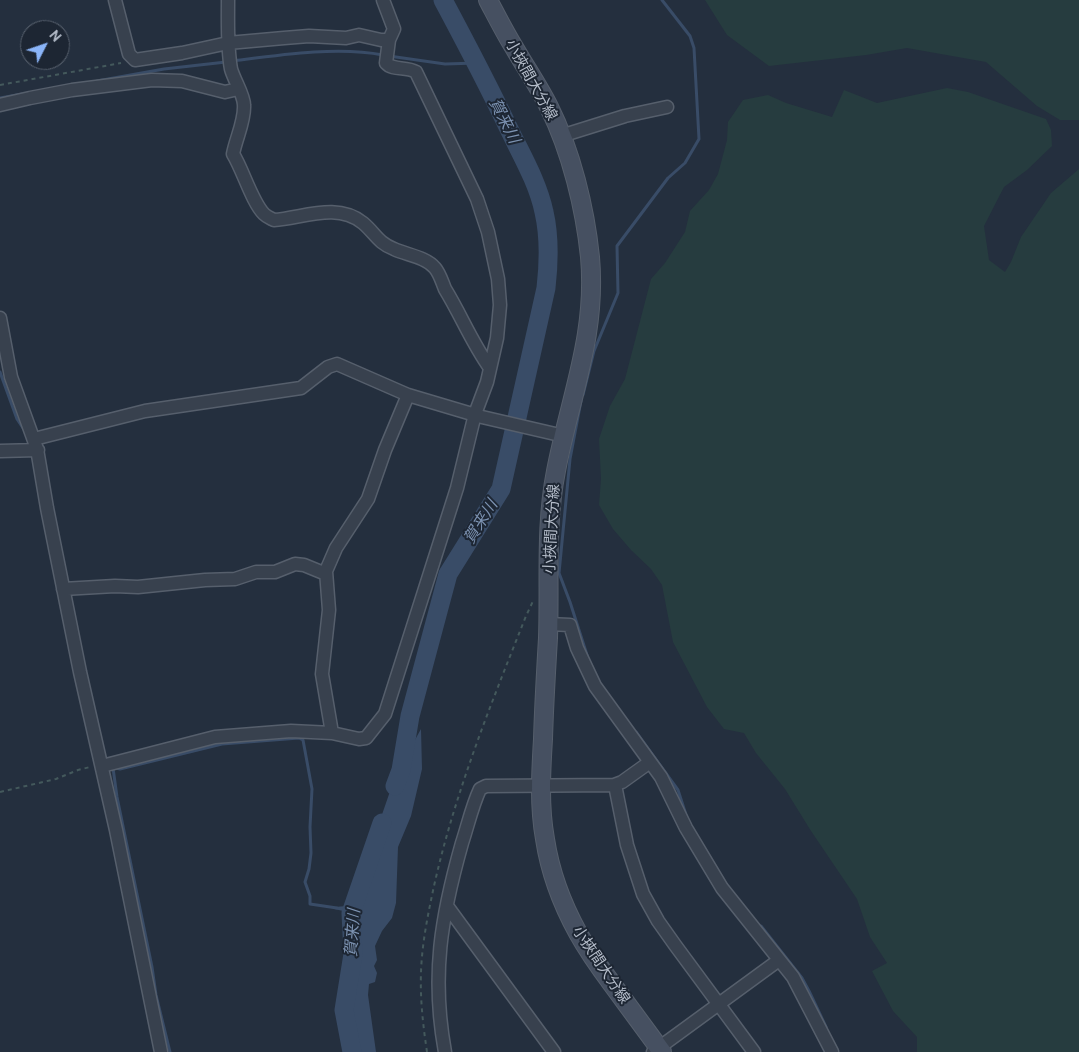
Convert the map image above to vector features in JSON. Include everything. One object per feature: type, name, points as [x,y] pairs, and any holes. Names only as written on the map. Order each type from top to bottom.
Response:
[{"type":"main road","name":"小挾間大分線","points":[[488,0],[510,42],[539,88],[561,136],[573,173],[583,215],[591,281],[590,314],[586,344],[558,435],[551,511],[542,786],[542,815],[547,851],[553,875],[566,910],[578,934],[658,1051]]},
{"type":"street","points":[[115,0],[129,54],[135,60],[182,53],[228,42],[309,36],[346,38],[359,35],[389,40]]},
{"type":"street","points":[[228,0],[228,42],[232,70],[244,104],[233,154],[240,164],[260,209],[266,216],[274,220],[331,212],[348,216],[362,222],[380,242],[428,262],[436,270],[472,342],[490,368]]},
{"type":"street","points":[[102,766],[215,737],[291,731],[332,733],[359,739],[366,738],[385,714],[457,488],[478,415],[497,338],[500,306],[498,278],[477,199],[416,72],[405,68],[390,67],[386,63],[389,40],[394,29],[383,0]]},
{"type":"street","points":[[0,106],[72,90],[152,80],[182,81],[226,92],[238,90]]},
{"type":"street","points":[[561,136],[625,116],[667,107]]},
{"type":"street","points":[[0,318],[11,377],[36,445],[63,589],[102,766],[161,1052]]},
{"type":"street","points":[[0,451],[36,445],[145,411],[301,388],[328,367],[337,364],[408,395],[558,435]]},
{"type":"street","points":[[332,733],[322,674],[329,610],[326,574],[336,548],[370,492],[408,395]]},
{"type":"street","points":[[63,589],[115,586],[138,587],[204,580],[235,579],[256,572],[275,572],[288,565],[295,564],[304,565],[326,574]]},
{"type":"street","points":[[548,624],[570,625],[577,648],[595,686],[668,789],[686,828],[709,869],[801,991],[817,1027],[832,1052]]},
{"type":"street","points":[[445,1052],[437,984],[440,946],[461,847],[479,790],[486,786],[616,785],[650,762]]},
{"type":"street","points":[[616,785],[627,845],[643,894],[658,921],[754,1052]]},
{"type":"street","points":[[447,906],[554,1052]]},
{"type":"street","points":[[658,1051],[779,960]]},
{"type":"path","points":[[0,85],[135,60]]},
{"type":"path","points":[[0,792],[56,779],[78,770],[102,766]]},
{"type":"green space","points":[[705,0],[1079,0],[1079,120],[1060,120],[1037,106],[986,62],[907,48],[866,55],[769,66],[727,35]]},
{"type":"green space","points":[[947,88],[968,92],[1046,119],[1051,130],[1052,146],[1027,170],[1004,187],[984,226],[989,260],[1005,272],[1021,237],[1051,193],[1079,169],[1079,1052],[917,1052],[917,1037],[893,1011],[872,971],[887,963],[870,937],[857,899],[785,789],[756,753],[744,733],[724,729],[707,707],[673,642],[662,585],[651,569],[613,529],[599,505],[601,479],[599,439],[610,406],[625,379],[651,279],[665,263],[685,232],[690,211],[709,190],[718,174],[727,140],[728,122],[743,100],[768,95],[786,103],[832,117],[844,90],[877,103]]},
{"type":"water","points":[[421,729],[422,769],[411,816],[398,847],[396,903],[392,918],[382,931],[375,946],[377,960],[374,966],[377,973],[375,982],[369,984],[368,995],[376,1052],[358,1052],[350,1022],[347,993],[344,989],[345,973],[355,951],[357,914],[334,909],[334,907],[360,905],[377,829],[396,774]]},
{"type":"waterway","name":"賀来川","points":[[395,786],[401,770],[410,716],[448,574],[501,489],[546,288],[548,269],[547,231],[538,191],[493,96],[443,0]]},
{"type":"waterway","points":[[583,395],[594,351],[618,293],[617,246],[668,178],[685,163],[699,139],[694,48],[690,36],[662,0]]},
{"type":"waterway","points":[[233,61],[327,51],[365,52],[383,55]]},
{"type":"waterway","points":[[389,56],[445,64],[477,63]]},
{"type":"waterway","points":[[97,81],[164,69],[226,62]]},
{"type":"waterway","points":[[0,98],[22,94]]},
{"type":"waterway","points":[[0,372],[17,419],[25,431]]},
{"type":"waterway","points":[[581,401],[570,459],[559,573],[587,655]]},
{"type":"waterway","points":[[636,732],[678,790],[687,818]]},
{"type":"waterway","points":[[113,767],[120,769],[222,744],[299,738],[303,740],[312,789],[311,853],[305,882],[310,896],[310,904],[337,908]]},
{"type":"waterway","points":[[113,768],[156,995],[170,1052]]},
{"type":"waterway","name":"賀来川","points":[[352,1052],[344,1010],[353,954],[351,913],[382,823]]},
{"type":"waterway","points":[[761,926],[802,978],[826,1027]]}]
